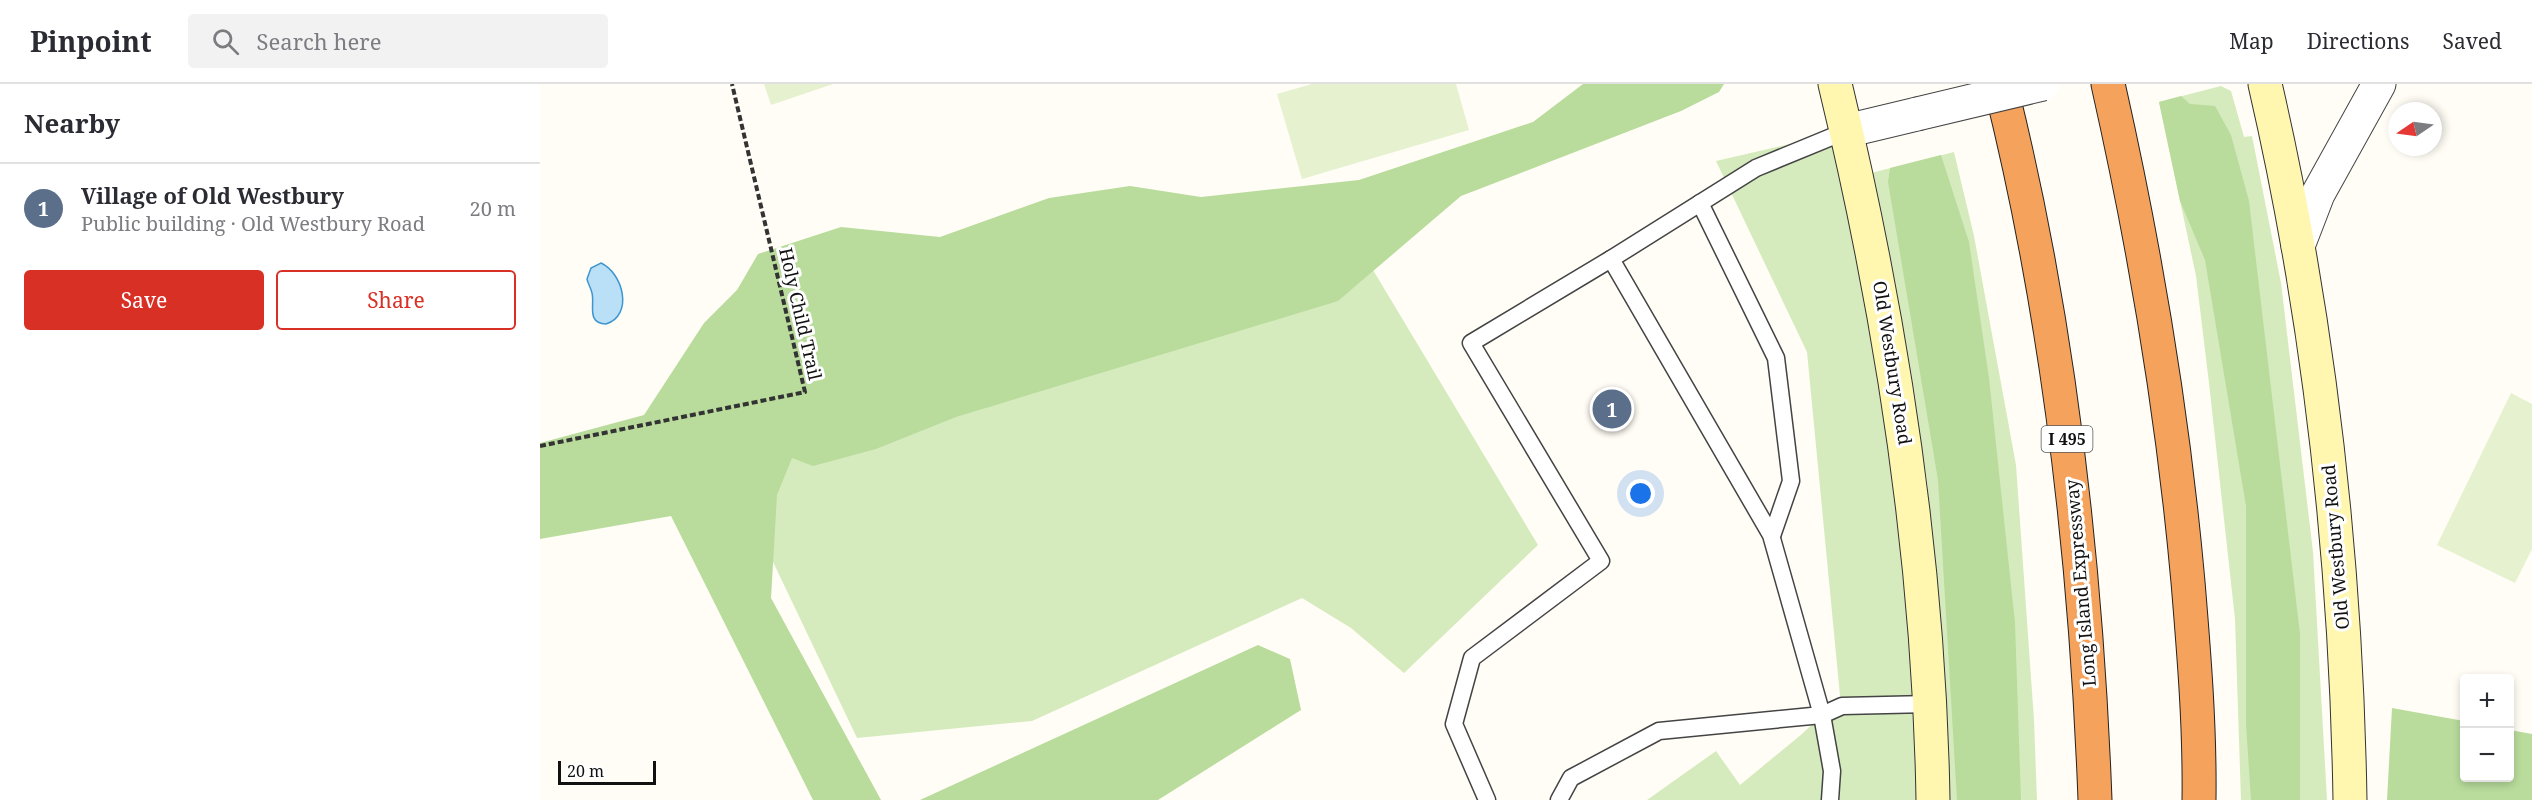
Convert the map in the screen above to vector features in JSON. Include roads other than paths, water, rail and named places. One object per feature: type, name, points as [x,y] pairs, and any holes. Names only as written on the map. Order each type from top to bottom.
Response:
[{"type":"highway","name":"Long Island Expressway","points":[[2000,84],[2031,220],[2052,336],[2069,451],[2085,605],[2095,800]]},
{"type":"highway","points":[[2108,84],[2136,214],[2169,414],[2183,529],[2193,646],[2199,800]]},
{"type":"main road","name":"Old Westbury Road","points":[[1835,84],[1879,281],[1905,439],[1919,565],[1933,800]]},
{"type":"main road","name":"Old Westbury Road","points":[[2265,84],[2298,246],[2318,378],[2338,560],[2345,659],[2350,800]]},
{"type":"street","points":[[1846,131],[2043,84]]},
{"type":"street","points":[[2298,246],[2318,194],[2379,84]]},
{"type":"lane","points":[[1487,800],[1454,724],[1472,658],[1601,561],[1471,343],[1756,168],[1846,131]]},
{"type":"lane","points":[[1700,203],[1776,358],[1791,481],[1772,536]]},
{"type":"lane","points":[[1611,259],[1772,536],[1822,716],[1832,771],[1830,800]]},
{"type":"lane","points":[[1558,800],[1571,778],[1659,731],[1822,716],[1842,706],[1929,704]]},
{"type":"water","points":[[601,263],[609,268],[620,284],[623,303],[615,319],[606,324],[600,323],[594,317],[593,298],[587,279],[591,268]]},
{"type":"place","name":"Village of Old Westbury","points":[[1612,409]]}]
